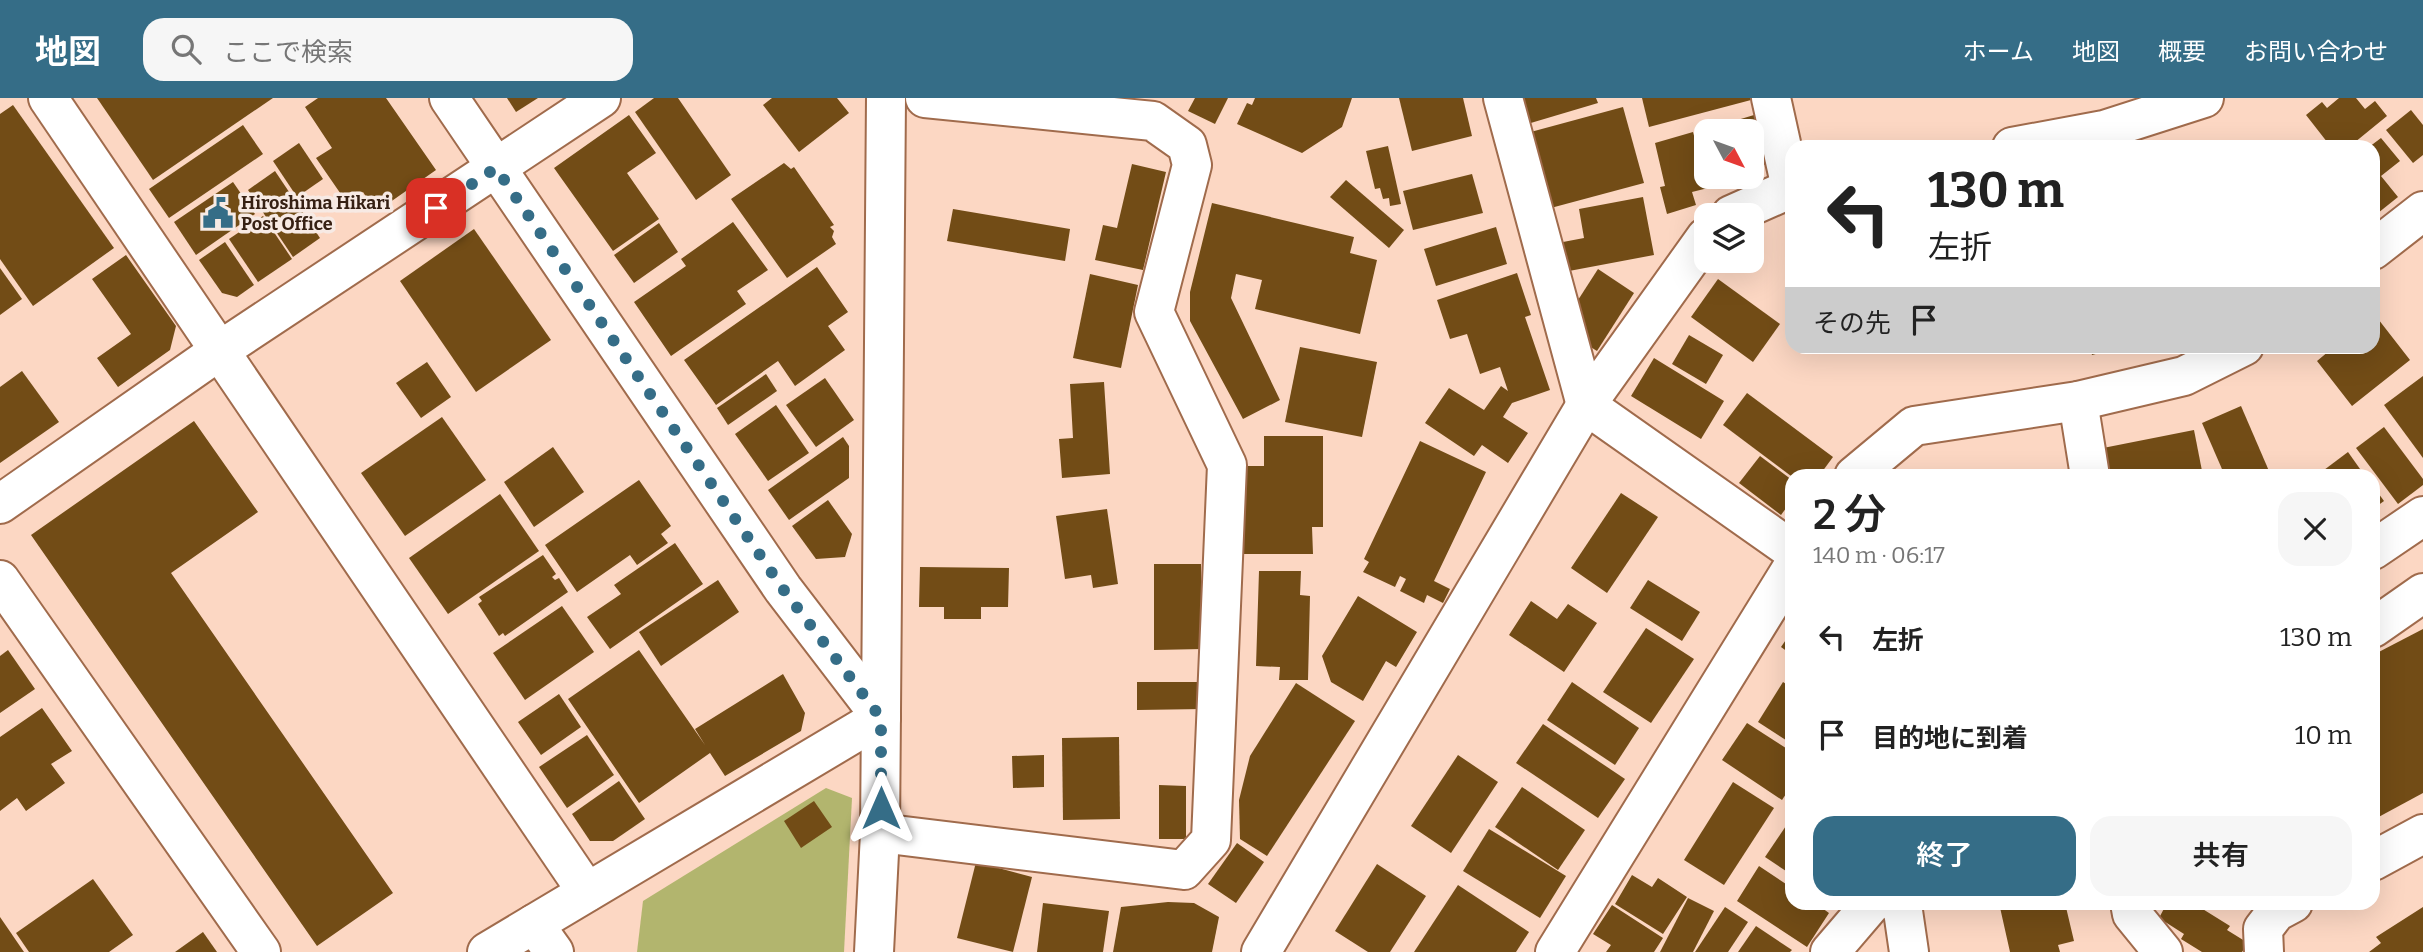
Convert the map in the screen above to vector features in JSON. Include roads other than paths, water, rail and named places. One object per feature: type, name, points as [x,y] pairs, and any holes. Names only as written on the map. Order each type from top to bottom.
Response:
[{"type":"street","points":[[48,98],[587,892]]},
{"type":"street","points":[[449,98],[783,589],[881,718]]},
{"type":"street","points":[[0,504],[219,351],[601,98]]},
{"type":"street","points":[[874,952],[880,833],[886,98]]},
{"type":"street","points":[[880,833],[1184,870],[1211,840],[1227,465],[1154,312],[1192,164],[1187,145],[1153,121],[925,98]]},
{"type":"street","points":[[1503,98],[1586,405],[1785,545]]},
{"type":"street","points":[[1771,98],[1785,161]]},
{"type":"street","points":[[2050,140],[2104,130],[2203,98]]},
{"type":"street","points":[[1758,203],[1785,191]]},
{"type":"street","points":[[2380,245],[2423,211]]},
{"type":"street","points":[[1261,952],[1586,405],[1694,254]]},
{"type":"street","points":[[1862,469],[1914,426],[2078,401],[2184,376],[2228,354]]},
{"type":"street","points":[[2078,401],[2089,469]]},
{"type":"street","points":[[2380,545],[2423,516]]},
{"type":"street","points":[[1555,952],[1785,579]]},
{"type":"street","points":[[0,580],[261,952]]},
{"type":"street","points":[[2380,623],[2423,593]]},
{"type":"street","points":[[487,952],[544,938],[587,892],[881,718]]},
{"type":"street","points":[[2380,857],[2423,834]]},
{"type":"street","points":[[1830,952],[1866,910]]},
{"type":"street","points":[[1902,910],[1909,952]]},
{"type":"street","points":[[2131,910],[2163,952]]},
{"type":"street","points":[[2264,952],[2263,929],[2280,910]]},
{"type":"place","name":"Hiroshima Hikari Post Office","points":[[218,213]]}]
